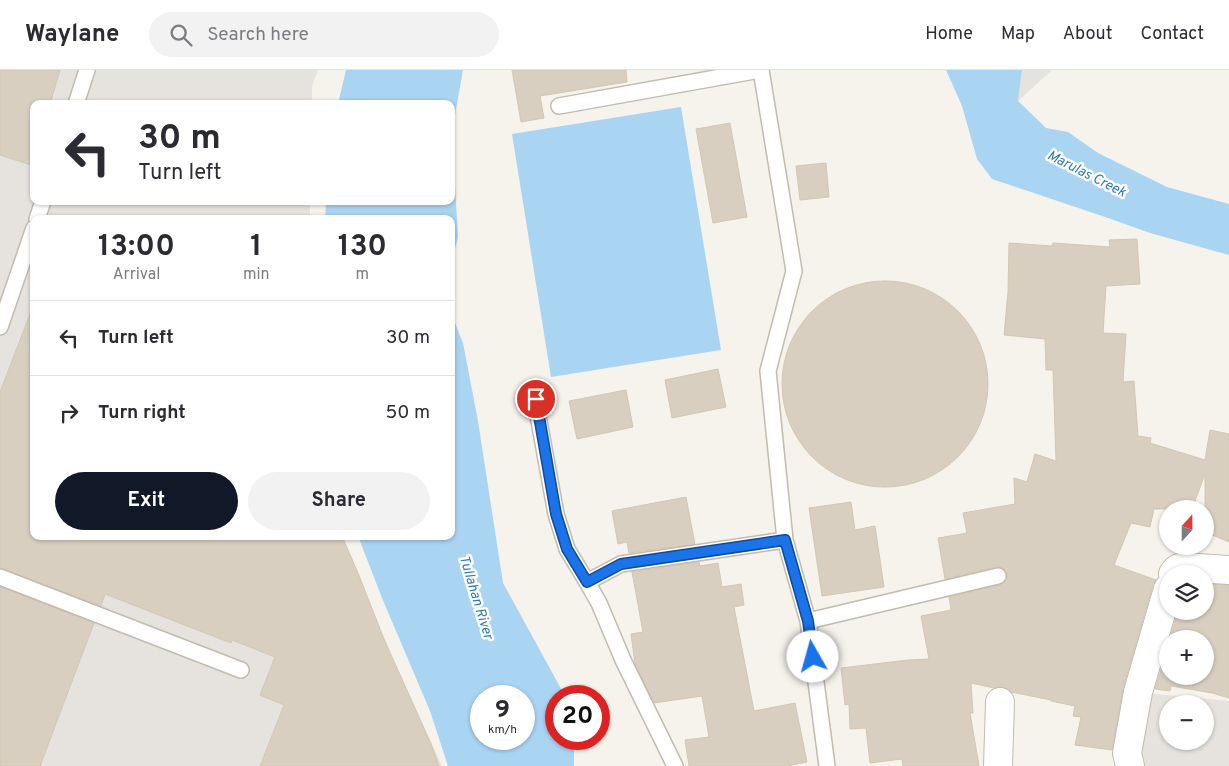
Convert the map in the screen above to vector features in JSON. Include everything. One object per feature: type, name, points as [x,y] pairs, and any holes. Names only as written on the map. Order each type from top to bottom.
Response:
[{"type":"street","points":[[1214,569],[1229,570]]},
{"type":"street","points":[[1130,766],[1127,753],[1138,692],[1159,620]]},
{"type":"street","points":[[998,766],[1000,702]]},
{"type":"lane","points":[[77,100],[87,70]]},
{"type":"lane","points":[[558,106],[760,70],[794,271],[768,371],[785,540],[808,621],[827,766]]},
{"type":"lane","points":[[0,327],[30,240]]},
{"type":"lane","points":[[536,399],[556,514],[567,549],[599,603],[623,660],[675,766]]},
{"type":"lane","points":[[587,582],[621,564],[785,540]]},
{"type":"lane","points":[[808,621],[998,576]]},
{"type":"lane","points":[[0,577],[241,670]]},
{"type":"shaded area","points":[[0,70],[318,70],[312,86],[312,100],[30,100],[30,205],[310,205],[310,215],[30,215],[30,540],[48,540],[384,639],[442,766],[0,766]]},
{"type":"shaded area","points":[[1022,70],[1052,70],[1018,101]]},
{"type":"shaded area","points":[[1146,693],[1167,695],[1159,695],[1159,750],[1214,750],[1214,700],[1229,701],[1229,766],[1141,766],[1136,754]]},
{"type":"water","points":[[346,70],[463,70],[455,115],[455,100],[339,100]]},
{"type":"water","name":"Marulas Creek","points":[[946,70],[1022,70],[1018,101],[1046,128],[1068,132],[1098,153],[1167,187],[1229,204],[1229,255],[1150,233],[992,179],[977,159],[962,106]]},
{"type":"water","points":[[681,107],[721,350],[551,377],[512,134]]},
{"type":"water","points":[[455,184],[458,237],[455,249],[455,215],[325,215],[326,205],[455,205]]},
{"type":"water","name":"Tullahan River","points":[[455,323],[463,343],[478,421],[503,583],[559,685],[545,685],[545,750],[574,750],[574,766],[448,766],[430,711],[360,540],[455,540]]},
{"type":"building","points":[[0,70],[60,70],[51,100],[30,100],[30,165],[0,155]]},
{"type":"building","points":[[512,70],[626,70],[627,82],[540,96],[544,118],[521,122]]},
{"type":"building","points":[[730,123],[747,217],[713,223],[696,129]]},
{"type":"building","points":[[826,163],[829,197],[800,200],[796,166]]},
{"type":"building","points":[[1137,239],[1140,284],[1106,286],[1103,333],[1126,334],[1123,382],[1134,381],[1138,436],[1151,438],[1150,443],[1205,460],[1210,430],[1229,434],[1229,542],[1214,536],[1214,500],[1205,500],[1205,474],[1195,500],[1159,500],[1159,509],[1154,509],[1150,527],[1131,523],[1114,565],[1156,580],[1123,688],[1112,750],[1075,745],[1081,717],[1073,716],[1075,706],[1011,692],[1001,686],[994,688],[971,683],[973,713],[970,713],[979,766],[903,766],[902,759],[870,763],[866,728],[850,729],[849,704],[845,705],[841,668],[929,659],[921,616],[951,610],[949,597],[1000,585],[1007,578],[1005,570],[1001,567],[996,567],[945,579],[938,538],[967,533],[963,513],[1015,504],[1014,478],[1027,482],[1035,454],[1056,461],[1053,370],[1046,370],[1045,339],[1004,335],[1008,292],[1009,243],[1052,246],[1053,243],[1110,247],[1109,240]]},
{"type":"building","points":[[875,281],[895,281],[915,285],[934,293],[958,311],[971,327],[980,344],[988,374],[984,414],[980,424],[971,441],[958,457],[934,475],[915,483],[895,487],[875,487],[855,483],[836,475],[820,464],[805,449],[794,433],[786,414],[782,394],[782,374],[786,354],[794,335],[805,319],[820,304],[836,293],[855,285]]},
{"type":"building","points":[[30,314],[30,540],[344,540],[439,766],[260,766],[284,705],[260,695],[275,657],[232,640],[231,643],[105,594],[101,606],[0,568],[0,392]]},
{"type":"building","points":[[718,369],[726,407],[672,418],[665,380]]},
{"type":"building","points":[[626,390],[633,427],[577,439],[569,401]]},
{"type":"building","points":[[686,497],[695,544],[629,553],[627,542],[618,544],[612,511]]},
{"type":"building","points":[[851,502],[855,530],[875,526],[884,587],[822,596],[809,508]]},
{"type":"building","points":[[699,562],[700,566],[718,563],[722,587],[741,584],[744,605],[734,607],[754,711],[795,703],[807,762],[787,766],[689,766],[685,740],[709,737],[702,696],[654,703],[635,664],[631,634],[643,632],[632,572]]},
{"type":"building","points":[[1214,584],[1229,585],[1229,698],[1171,686],[1170,691],[1155,689],[1159,676],[1159,685],[1214,685],[1214,630],[1173,630],[1175,620],[1214,620]]},
{"type":"building","points":[[0,587],[94,623],[40,766],[0,766]]},
{"type":"route","points":[[536,399],[556,514],[567,549],[587,582],[621,564],[785,540],[808,621],[813,657]]}]
